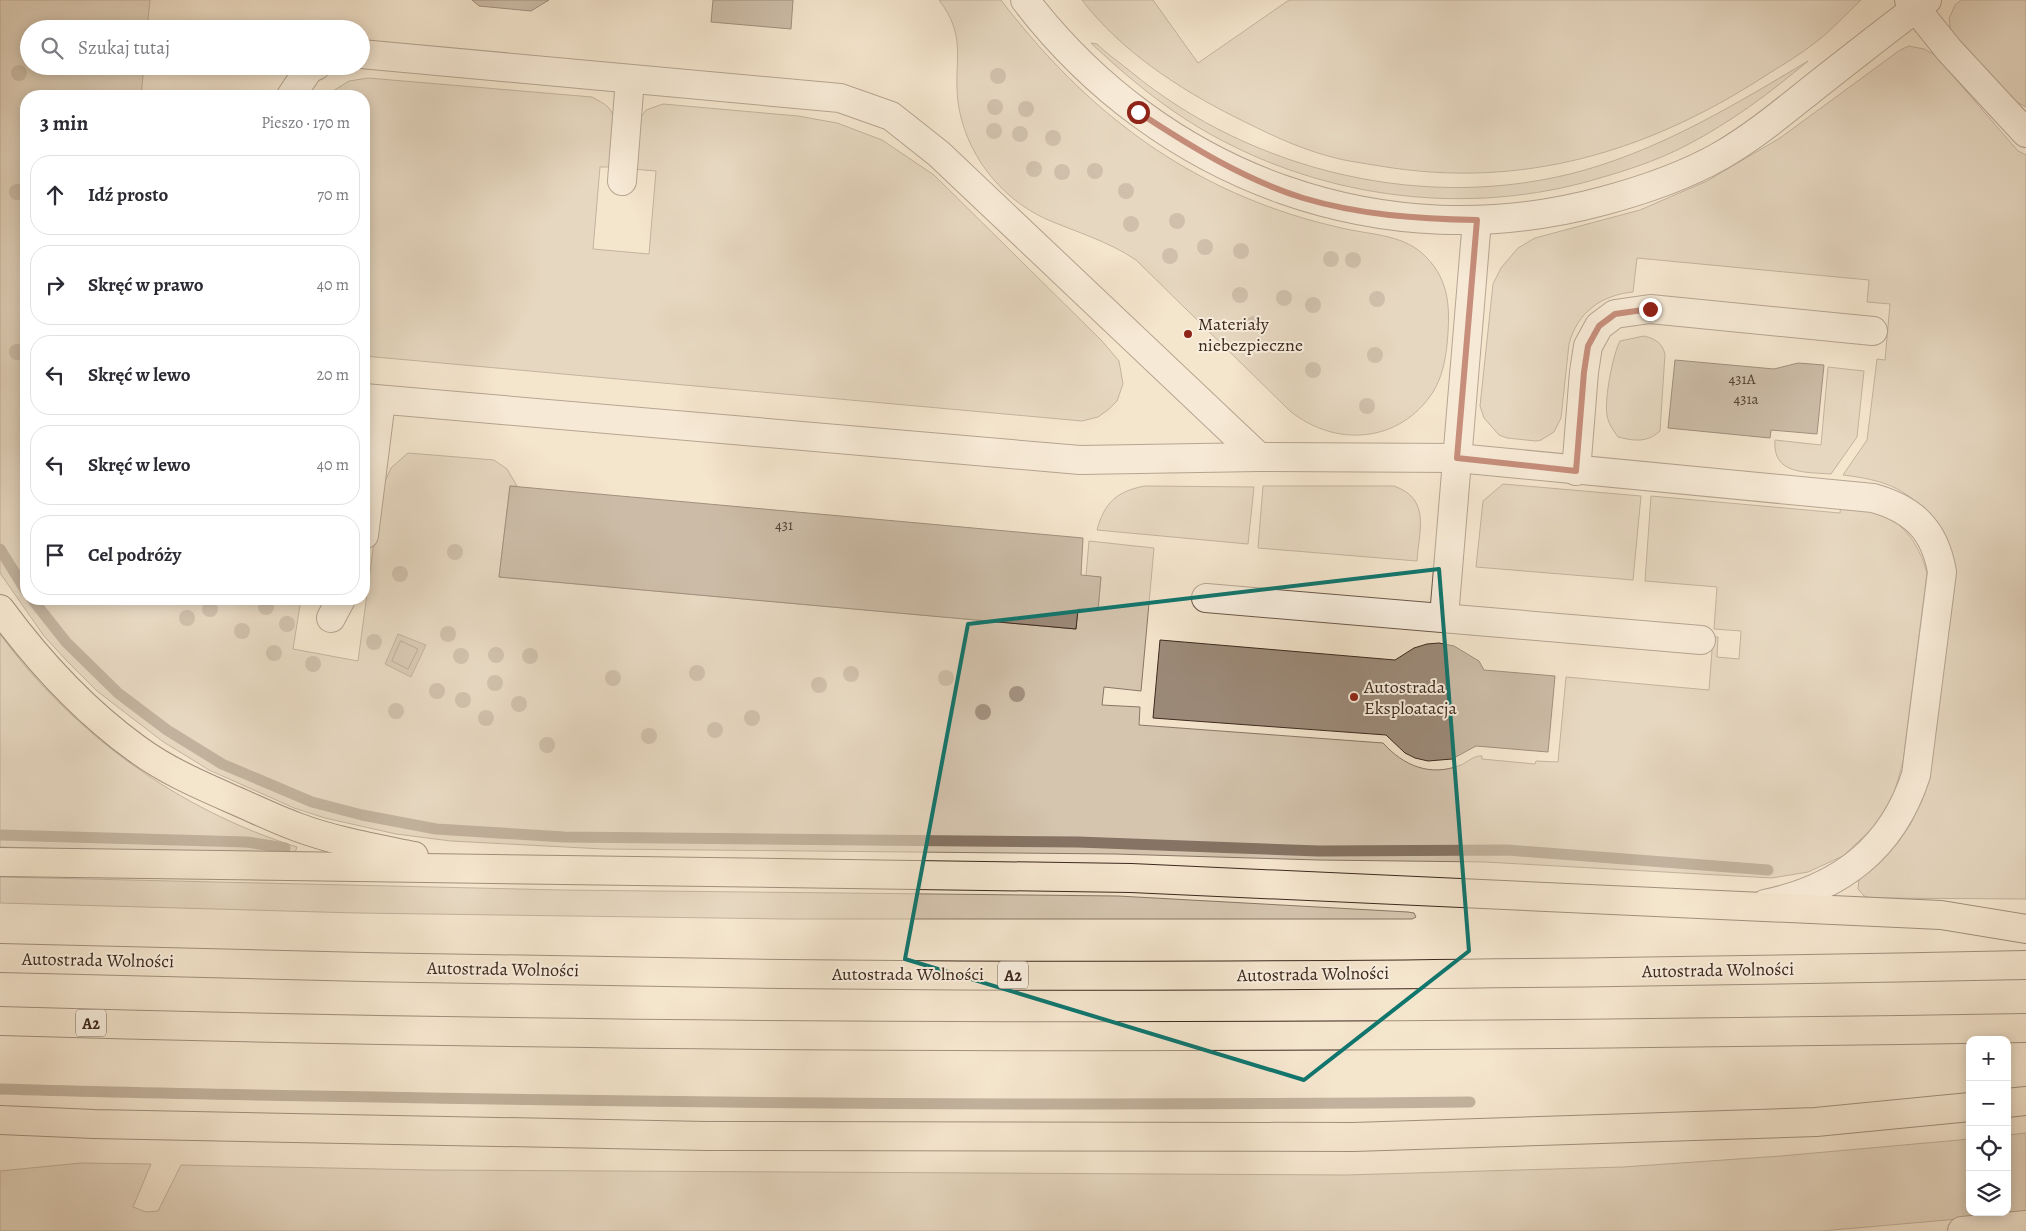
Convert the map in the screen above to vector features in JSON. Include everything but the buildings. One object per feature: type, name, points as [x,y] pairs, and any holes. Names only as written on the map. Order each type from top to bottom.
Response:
[{"type":"highway","points":[[0,608],[31,650],[61,684],[108,727],[138,750],[180,776],[298,827],[355,844],[416,857],[507,870]]},
{"type":"highway","points":[[0,862],[1131,878],[1941,915],[2026,929]]},
{"type":"highway","name":"Autostrada Wolności","points":[[0,958],[784,974],[1173,975],[2026,965]]},
{"type":"highway","name":"A2","points":[[0,1021],[725,1035],[1143,1037],[1575,1035],[2026,1028]]},
{"type":"highway","points":[[2011,1103],[2026,1101]]},
{"type":"highway","points":[[0,1120],[94,1124],[706,1136],[1353,1137],[1816,1122],[1966,1107]]},
{"type":"highway","points":[[0,1139],[94,1124]]},
{"type":"street","points":[[1025,0],[1083,63],[1138,112],[1227,166],[1303,198],[1380,214],[1428,219],[1477,220],[1536,216],[1624,196],[1673,179],[1719,157],[1763,129],[1914,2],[1949,50],[2026,133]]},
{"type":"street","points":[[370,55],[840,98],[891,116],[939,154],[1259,457]]},
{"type":"street","points":[[295,90],[305,75]]},
{"type":"street","points":[[622,180],[630,79]]},
{"type":"street","points":[[1444,617],[1477,220]]},
{"type":"street","points":[[1576,471],[1588,346],[1599,326],[1615,314],[1650,309],[1873,331]]},
{"type":"street","points":[[370,434],[372,400],[1080,460],[1259,457],[1457,458],[1576,471],[1873,498],[1895,504],[1912,515],[1924,527],[1940,554],[1942,572],[1916,775],[1911,792],[1893,825],[1874,850],[1833,881],[1795,898],[1751,907]]},
{"type":"street","points":[[1206,598],[1701,640]]},
{"type":"street","points":[[1962,1231],[2026,1225]]},
{"type":"highlighted area","points":[[1439,569],[1469,951],[1304,1080],[905,959],[968,624]]},
{"type":"shaded area","points":[[0,0],[150,0],[148,20],[20,20],[20,75],[143,75],[142,90],[20,90],[20,602],[0,573]]},
{"type":"shaded area","points":[[939,0],[1001,0],[1062,71],[1094,102],[1166,156],[1205,178],[1246,198],[1290,214],[1339,227],[1389,237],[1409,244],[1418,250],[1434,267],[1440,277],[1447,298],[1448,333],[1446,351],[1441,375],[1433,392],[1419,409],[1403,422],[1385,430],[1347,435],[1327,431],[1308,423],[1290,411],[1136,260],[1103,242],[1046,219],[1014,199],[987,172],[968,139],[958,102],[957,49],[954,26]]},
{"type":"shaded area","points":[[1082,0],[1153,0],[1198,63],[1289,0],[1861,0],[1828,32],[1798,55],[1723,101],[1677,125],[1630,144],[1583,158],[1534,168],[1484,173],[1433,172],[1354,162],[1334,158],[1280,139],[1214,106],[1152,67],[1114,35]]},
{"type":"shaded area","points":[[1961,0],[2026,0],[2026,107],[1997,91],[1951,35],[1949,19],[1955,5]]},
{"type":"shaded area","points":[[1091,43],[1097,44],[1130,71],[1179,106],[1231,136],[1287,159],[1346,175],[1405,185],[1466,187],[1526,183],[1585,170],[1615,160],[1672,137],[1700,123],[1808,61],[1765,96],[1735,117],[1687,145],[1650,162],[1586,182],[1537,193],[1487,198],[1436,198],[1386,193],[1337,184],[1289,170],[1242,151],[1198,127],[1155,98]]},
{"type":"shaded area","points":[[1909,46],[1924,49],[1935,55],[2018,151],[2026,155],[2026,899],[1871,898],[1864,896],[1858,889],[1859,880],[1896,845],[1910,825],[1922,800],[1932,751],[1954,591],[1954,576],[1931,517],[1911,498],[1892,486],[1869,479],[1843,475],[1867,440],[1877,359],[1885,360],[1890,304],[1867,302],[1869,280],[1637,258],[1633,292],[1611,297],[1592,308],[1584,315],[1573,333],[1569,344],[1561,418],[1554,432],[1536,441],[1507,438],[1499,435],[1484,418],[1480,406],[1493,284],[1501,268],[1518,248],[1535,238],[1640,210],[1707,181],[1780,138],[1900,50]]},
{"type":"shaded area","points":[[368,78],[592,97],[608,107],[615,120],[616,137],[614,153],[609,167],[600,167],[593,249],[649,254],[656,171],[632,169],[638,121],[646,110],[663,104],[798,116],[837,123],[882,140],[934,175],[1102,341],[1119,361],[1123,384],[1117,401],[1098,417],[1082,421],[370,357],[370,90],[335,90],[349,81]]},
{"type":"shaded area","points":[[1644,336],[1658,342],[1665,354],[1660,431],[1650,438],[1640,440],[1618,437],[1610,424],[1606,408],[1608,388],[1617,347],[1620,341]]},
{"type":"shaded area","points":[[1828,367],[1864,371],[1857,437],[1831,474],[1802,472],[1785,466],[1779,460],[1775,440],[1821,445]]},
{"type":"shaded area","points":[[408,453],[494,460],[507,469],[517,486],[510,486],[499,577],[1076,629],[1078,609],[1098,610],[1101,577],[1086,576],[1089,541],[1154,548],[1141,691],[1104,687],[1102,705],[1140,707],[1139,725],[1383,743],[1400,758],[1409,763],[1418,767],[1439,770],[1461,765],[1479,756],[1482,756],[1482,759],[1535,764],[1536,761],[1558,762],[1566,677],[1709,690],[1713,637],[1718,637],[1717,657],[1739,659],[1741,631],[1714,629],[1717,587],[1645,581],[1651,496],[1840,513],[1841,503],[1872,509],[1897,523],[1907,533],[1922,558],[1927,573],[1903,762],[1893,797],[1875,826],[1843,856],[1808,872],[1772,878],[1485,862],[1319,860],[1115,854],[603,849],[451,841],[396,834],[325,818],[294,808],[209,770],[162,741],[97,691],[44,636],[22,605],[300,605],[293,649],[358,661],[366,605],[370,605],[370,572],[381,490],[391,468]]},
{"type":"shaded area","points":[[1503,484],[1641,496],[1633,580],[1476,567],[1483,501]]},
{"type":"shaded area","points":[[1145,486],[1254,487],[1248,544],[1097,530],[1104,512],[1113,500],[1127,491]]},
{"type":"shaded area","points":[[1263,486],[1394,486],[1406,492],[1418,507],[1420,527],[1417,561],[1258,548]]},
{"type":"shaded area","points":[[0,634],[29,670],[61,704],[95,736],[132,764],[170,790],[211,812],[253,831],[297,847],[294,855],[0,847]]},
{"type":"shaded area","points":[[0,877],[562,890],[1118,896],[1408,912],[1414,913],[1416,917],[1412,919],[788,919],[357,913],[0,903]]},
{"type":"shaded area","points":[[2026,1133],[2026,1213],[2011,1214],[2011,1135]]},
{"type":"shaded area","points":[[1966,1139],[1966,1216],[1992,1216],[1822,1231],[0,1231],[0,1171],[81,1163],[151,1164],[133,1207],[146,1212],[158,1211],[181,1165],[429,1170],[1346,1175],[1623,1167],[1781,1156]]},
{"type":"water","points":[[398,634],[426,645],[411,677],[385,664]]},
{"type":"waterway","points":[[0,549],[20,581]]},
{"type":"waterway","points":[[37,605],[66,642],[118,693],[167,730],[222,764],[312,802],[362,815],[436,829],[564,837],[1078,842],[1319,851],[1507,850],[1768,870]]},
{"type":"waterway","points":[[0,835],[247,842],[285,848]]},
{"type":"waterway","points":[[0,1089],[787,1103],[1197,1104],[1470,1102]]},
{"type":"place","name":"Materiały niebezpieczne","points":[[1188,334]]},
{"type":"place","name":"Autostrada Eksploatacja","points":[[1354,697]]},
{"type":"route","points":[[1138,112],[1192,147],[1227,166],[1303,198],[1380,214],[1428,219],[1477,220],[1457,458],[1576,471],[1588,346],[1599,326],[1615,314],[1625,311],[1650,309]]}]
